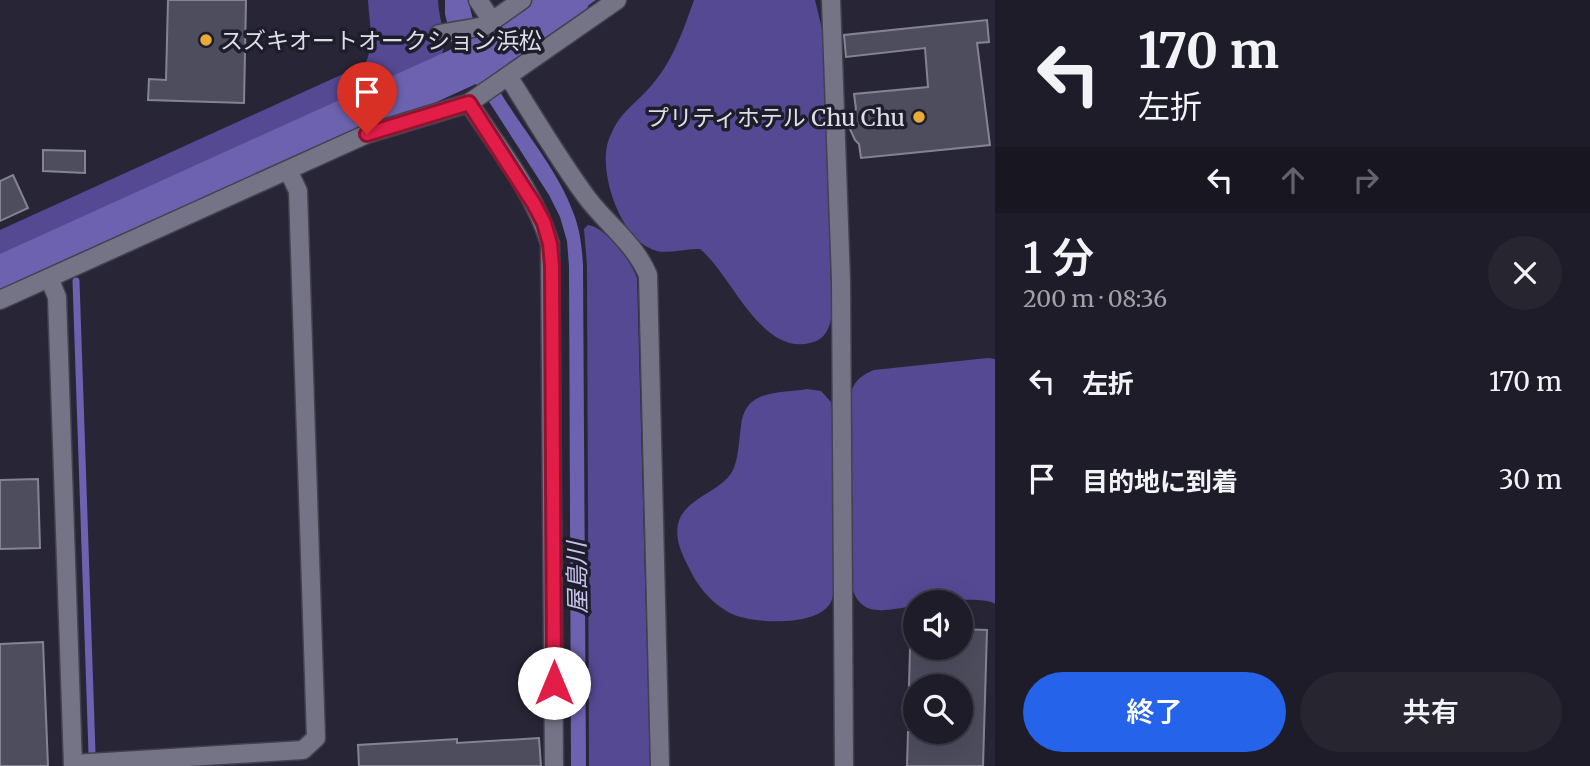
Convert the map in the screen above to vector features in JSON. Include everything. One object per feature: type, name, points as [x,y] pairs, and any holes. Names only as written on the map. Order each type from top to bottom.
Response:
[{"type":"street","points":[[478,0],[486,24]]},
{"type":"street","points":[[442,34],[486,24],[522,0]]},
{"type":"street","points":[[0,300],[367,134],[473,100],[617,0]]},
{"type":"street","points":[[831,0],[841,281],[844,766]]},
{"type":"street","points":[[504,79],[585,195],[642,260],[648,275],[660,766]]},
{"type":"street","points":[[473,100],[534,204],[544,223],[550,244],[554,766]]},
{"type":"street","points":[[49,278],[57,297],[73,765],[303,750],[316,738],[298,191],[288,170]]},
{"type":"shaded area","points":[[368,0],[438,0],[444,46],[438,62],[430,70],[0,265],[0,230],[365,64],[371,41]]},
{"type":"shaded area","points":[[694,0],[815,0],[823,33],[832,316],[825,333],[815,342],[792,343],[776,337],[748,310],[700,249],[662,252],[645,245],[633,236],[616,207],[607,174],[609,139],[622,115],[651,86],[665,66]]},
{"type":"shaded area","points":[[588,225],[603,232],[617,246],[637,278],[650,766],[589,766],[587,265],[584,229]]},
{"type":"shaded area","points":[[995,359],[995,604],[973,600],[973,590],[903,590],[903,608],[886,610],[869,608],[856,597],[852,587],[850,396],[853,386],[861,377],[874,370]]},
{"type":"shaded area","points":[[807,389],[821,391],[831,402],[832,600],[821,612],[796,620],[765,621],[737,616],[715,603],[695,578],[679,545],[678,524],[688,507],[722,483],[734,468],[741,426],[749,405],[756,399],[774,393]]},
{"type":"water","name":"屋島川","points":[[445,0],[468,0],[477,35],[486,38],[540,0],[596,0],[490,74],[556,176],[575,218],[581,245],[586,766],[571,766],[567,241],[560,217],[549,195],[486,97],[463,67],[452,42],[445,14]]},
{"type":"building","name":"スズキオートオークション浜松","points":[[168,0],[246,0],[244,103],[148,100],[149,79],[166,80]]},
{"type":"building","name":"プリティホテル Chu Chu","points":[[987,20],[989,42],[977,43],[990,145],[861,158],[859,144],[849,127],[856,109],[854,94],[928,87],[925,48],[846,57],[844,35]]},
{"type":"building","points":[[43,150],[85,151],[85,173],[43,171]]},
{"type":"building","points":[[13,175],[28,208],[0,221],[0,181]]},
{"type":"building","points":[[38,479],[40,548],[0,549],[0,480]]},
{"type":"building","points":[[973,629],[987,630],[983,766],[907,766],[908,744],[973,744],[973,674],[909,674],[910,660],[973,660]]},
{"type":"building","points":[[43,642],[48,766],[0,766],[0,644]]},
{"type":"building","points":[[539,738],[541,766],[359,766],[358,745],[457,739],[457,743]]},
{"type":"waterway","points":[[0,277],[485,57],[568,0]]},
{"type":"waterway","points":[[75,243],[75,250]]},
{"type":"waterway","points":[[76,281],[92,753]]},
{"type":"place","name":"スズキオートオークション浜松","points":[[206,40]]},
{"type":"place","name":"プリティホテル Chu Chu","points":[[919,117]]},
{"type":"route","points":[[367,134],[469,103],[544,223],[552,266],[554,683]]}]
